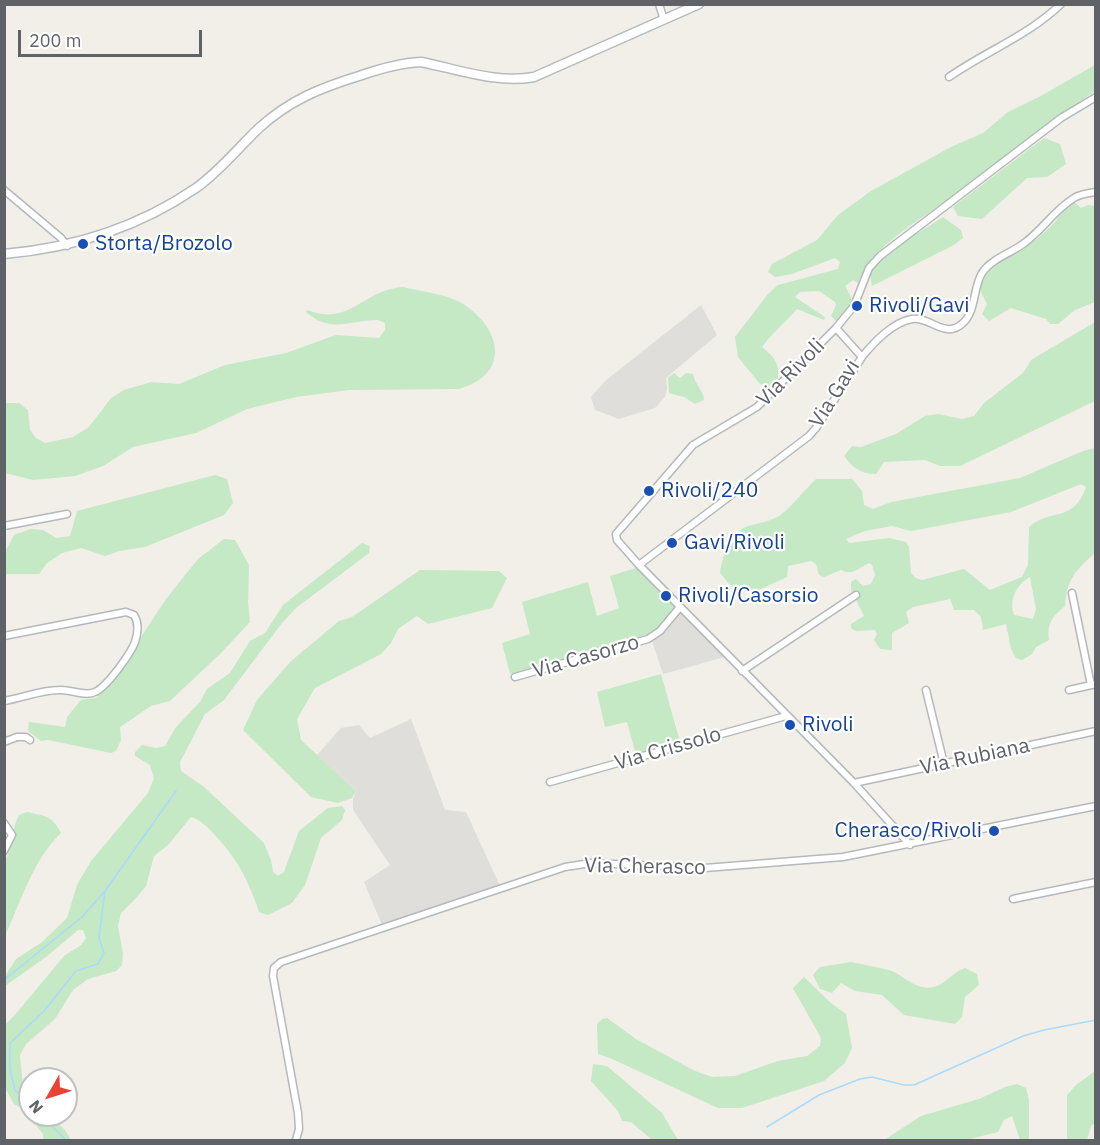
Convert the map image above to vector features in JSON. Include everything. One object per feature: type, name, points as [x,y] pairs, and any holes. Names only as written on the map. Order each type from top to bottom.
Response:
[{"type":"main road","points":[[4,254],[67,246],[116,229],[154,212],[197,188],[222,167],[271,118],[297,99],[312,92],[374,71],[421,62],[494,77],[511,79],[534,77],[699,4]]},
{"type":"street","points":[[659,4],[664,20]]},
{"type":"street","points":[[949,77],[982,55],[1026,33],[1061,4]]},
{"type":"street","name":"Via Rivoli","points":[[910,845],[854,783],[639,565],[617,540],[616,534],[693,445],[757,407],[836,328],[858,301],[869,268],[880,256],[1061,118],[1095,97]]},
{"type":"street","points":[[4,190],[61,237],[67,246]]},
{"type":"street","points":[[862,357],[885,332],[910,320],[916,319],[947,330],[960,326],[969,314],[977,286],[985,269],[1030,239],[1075,197],[1095,192]]},
{"type":"street","name":"Via Gavi","points":[[639,565],[813,432],[862,357],[836,328]]},
{"type":"street","points":[[4,526],[67,514]]},
{"type":"street","points":[[1069,690],[1093,684],[1072,593]]},
{"type":"street","points":[[742,670],[856,595]]},
{"type":"street","name":"Via Casorzo","points":[[515,677],[648,639],[660,631],[680,607]]},
{"type":"street","points":[[4,636],[126,612],[134,615],[137,625],[137,636],[133,647],[108,681],[96,692],[89,694],[58,690],[4,701]]},
{"type":"street","points":[[926,690],[944,764]]},
{"type":"street","name":"Via Crissolo","points":[[550,782],[786,716]]},
{"type":"street","name":"Via Rubiana","points":[[854,783],[1095,731]]},
{"type":"street","points":[[4,742],[17,736],[30,740]]},
{"type":"street","name":"Via Cherasco","points":[[296,1140],[299,1129],[298,1113],[273,976],[274,968],[281,962],[565,867],[591,863],[705,868],[843,857],[1095,806]]},
{"type":"street","points":[[4,823],[12,835],[4,851]]},
{"type":"street","points":[[1013,899],[1095,882]]},
{"type":"shaded area","points":[[701,305],[717,335],[666,378],[665,397],[655,408],[619,419],[595,410],[591,397],[605,381]]},
{"type":"shaded area","points":[[680,611],[725,657],[663,674],[652,641]]},
{"type":"shaded area","points":[[411,719],[445,810],[466,812],[500,886],[382,925],[364,882],[390,865],[353,810],[356,791],[317,755],[341,728],[359,725],[370,738]]},
{"type":"green space","points":[[1095,65],[1095,91],[909,226],[885,246],[865,269],[858,283],[853,280],[845,286],[852,303],[837,322],[831,316],[835,302],[819,291],[800,292],[795,297],[825,317],[824,320],[797,309],[762,347],[775,360],[778,378],[769,386],[760,384],[738,357],[735,337],[768,294],[778,285],[838,269],[840,262],[835,258],[792,274],[775,277],[768,272],[772,264],[817,240],[838,215],[871,191],[951,147],[983,133],[1008,112]]},
{"type":"green space","points":[[1044,138],[1060,144],[1066,164],[1047,177],[1027,178],[982,219],[958,216],[953,207]]},
{"type":"green space","points":[[1073,201],[1081,208],[1088,205],[1095,206],[1095,302],[1075,310],[1058,324],[1050,324],[1046,319],[1011,308],[989,321],[982,314],[987,304],[980,290],[985,272],[991,266],[1037,239],[1056,221],[1063,208]]},
{"type":"green space","points":[[943,217],[961,230],[963,238],[954,245],[872,286],[871,272],[877,262],[894,248]]},
{"type":"green space","points":[[403,287],[460,302],[479,317],[488,328],[495,352],[493,364],[486,374],[475,383],[459,389],[349,390],[296,397],[247,409],[196,433],[133,447],[103,466],[75,476],[33,480],[5,473],[5,403],[19,403],[28,410],[30,430],[36,438],[45,443],[73,437],[89,427],[111,398],[124,390],[151,382],[179,384],[225,365],[286,353],[336,335],[379,338],[385,330],[385,323],[378,320],[332,324],[315,319],[306,312],[307,310],[322,314],[335,314],[346,311],[376,294]]},
{"type":"green space","points":[[1095,322],[1095,401],[960,466],[940,466],[925,460],[884,462],[876,474],[871,474],[858,470],[844,456],[852,446],[861,447],[896,434],[925,416],[938,414],[962,419],[974,416],[984,403],[1023,373],[1031,360]]},
{"type":"green space","points":[[674,373],[680,378],[686,373],[693,374],[704,400],[695,404],[684,397],[669,393],[668,378]]},
{"type":"green space","points":[[1095,448],[1095,553],[1073,576],[1065,606],[1054,617],[1050,625],[1049,640],[1036,647],[1032,654],[1022,660],[1016,658],[1011,649],[1006,624],[983,630],[981,617],[974,610],[954,610],[950,599],[913,607],[906,612],[909,623],[892,633],[892,650],[880,649],[874,640],[877,634],[875,630],[856,631],[851,628],[851,624],[864,616],[851,590],[851,582],[856,579],[863,586],[871,584],[875,575],[869,563],[853,572],[841,570],[824,577],[819,575],[816,564],[811,561],[788,566],[787,577],[750,594],[729,584],[720,573],[725,552],[737,533],[748,526],[779,516],[816,479],[852,479],[862,491],[864,505],[873,509],[891,502],[1020,478]],"holes":[[[1081,484],[1086,487],[1075,506],[1037,521],[1029,527],[1028,565],[1022,577],[990,590],[964,569],[922,580],[916,578],[911,573],[909,547],[906,542],[889,538],[849,543],[846,539],[865,531],[892,526],[911,531],[1011,512]],[[1030,577],[1036,609],[1033,619],[1014,615],[1012,603],[1017,588]]]},
{"type":"green space","points":[[215,475],[227,479],[233,503],[224,515],[145,547],[119,551],[105,556],[81,548],[62,553],[47,563],[39,574],[5,574],[5,552],[14,535],[31,529],[43,530],[56,538],[70,536],[77,511]]},
{"type":"green space","points":[[224,539],[235,540],[249,565],[250,622],[220,654],[170,701],[151,706],[120,727],[121,740],[116,751],[111,753],[48,740],[41,741],[28,731],[29,722],[65,727],[67,717],[81,700],[96,698],[110,684],[166,599],[198,559]]},
{"type":"green space","points":[[362,543],[370,546],[369,553],[296,608],[224,700],[205,714],[180,762],[181,771],[204,787],[264,843],[273,872],[278,876],[284,872],[299,831],[328,808],[342,806],[345,810],[342,820],[321,838],[305,885],[292,903],[268,915],[259,912],[240,868],[218,838],[204,824],[191,817],[168,845],[154,856],[146,886],[121,913],[118,926],[123,954],[122,965],[116,971],[88,979],[73,990],[55,1019],[26,1044],[20,1055],[21,1067],[18,1067],[18,1106],[14,1104],[5,1088],[5,1025],[64,956],[81,945],[86,938],[83,930],[78,930],[46,957],[5,986],[5,976],[16,959],[42,942],[67,918],[77,885],[91,861],[148,793],[154,778],[150,765],[135,756],[135,752],[142,745],[156,748],[165,746],[176,727],[200,702],[207,689],[230,673],[250,641],[265,633],[283,605]]},
{"type":"green space","points":[[639,567],[675,607],[653,633],[510,674],[502,643],[530,634],[522,602],[588,582],[597,616],[619,608],[610,576]]},
{"type":"green space","points":[[420,570],[499,571],[507,578],[492,608],[428,624],[417,616],[398,629],[391,643],[381,654],[315,688],[297,719],[301,740],[356,791],[352,798],[338,803],[311,797],[243,730],[257,700],[290,662],[339,621],[352,617]]},
{"type":"green space","points":[[661,674],[680,742],[636,755],[627,722],[605,727],[597,692]]},
{"type":"green space","points":[[27,812],[51,820],[61,833],[51,843],[35,868],[5,936],[5,861],[19,815]]},
{"type":"green space","points":[[851,962],[889,970],[918,986],[930,988],[965,968],[977,974],[979,985],[965,997],[962,1017],[955,1024],[904,1015],[882,995],[855,991],[841,983],[832,993],[820,989],[813,975],[820,967]]},
{"type":"green space","points":[[804,977],[846,1014],[852,1048],[845,1063],[824,1081],[742,1108],[718,1108],[598,1054],[597,1024],[607,1018],[636,1039],[695,1071],[712,1077],[735,1076],[778,1061],[807,1056],[820,1046],[821,1038],[793,988]]},
{"type":"green space","points":[[593,1064],[607,1066],[662,1113],[678,1140],[652,1140],[631,1122],[622,1121],[618,1111],[591,1081]]},
{"type":"green space","points":[[1095,1071],[1095,1123],[1091,1126],[1087,1140],[1067,1140],[1067,1095]]},
{"type":"green space","points":[[1017,1084],[1026,1088],[1029,1100],[1029,1140],[1020,1140],[1012,1116],[1004,1120],[998,1132],[966,1140],[884,1140],[921,1116],[979,1099]]},
{"type":"green space","points":[[37,1127],[62,1127],[71,1140],[44,1140],[43,1134]]},
{"type":"waterway","points":[[4,980],[82,917],[105,891],[176,791]]},
{"type":"waterway","points":[[18,1093],[15,1090],[10,1069],[10,1043],[44,1011],[76,971],[98,964],[104,953],[99,938],[105,891]]},
{"type":"waterway","points":[[767,1127],[819,1095],[860,1079],[872,1077],[904,1085],[914,1085],[1023,1036],[1096,1020]]},
{"type":"waterway","points":[[53,1127],[66,1140]]},
{"type":"place","name":"Storta/Brozolo","points":[[83,244]]},
{"type":"place","name":"Rivoli/Gavi","points":[[857,306]]},
{"type":"place","name":"Rivoli/240","points":[[649,491]]},
{"type":"place","name":"Gavi/Rivoli","points":[[672,543]]},
{"type":"place","name":"Rivoli/Casorsio","points":[[666,596]]},
{"type":"place","name":"Rivoli","points":[[790,725]]},
{"type":"place","name":"Cherasco/Rivoli","points":[[994,831]]}]
